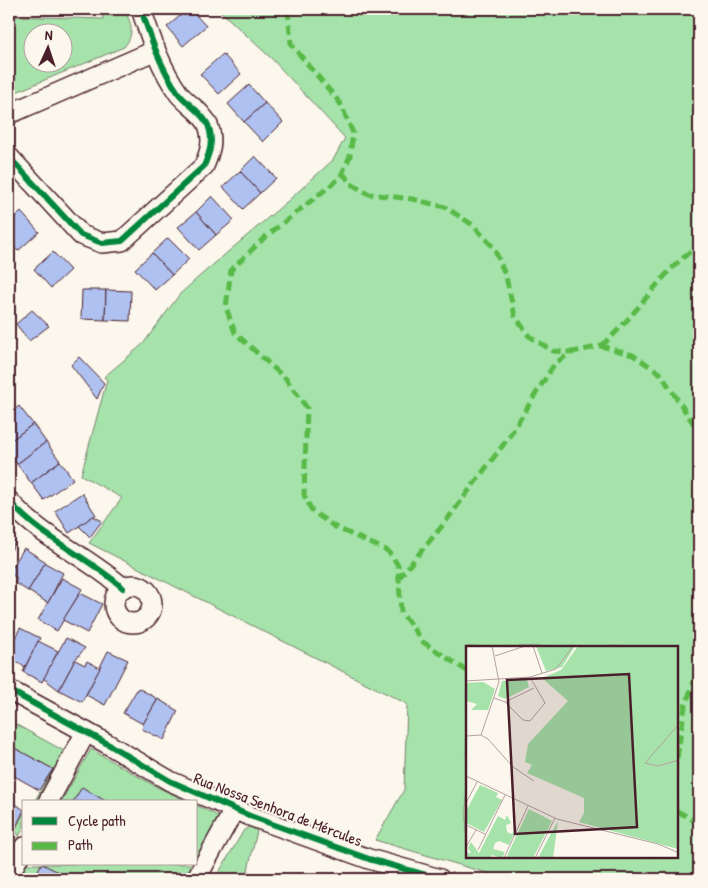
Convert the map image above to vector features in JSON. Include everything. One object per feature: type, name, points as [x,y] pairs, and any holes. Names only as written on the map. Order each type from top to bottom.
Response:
[{"type":"street","points":[[9,157],[81,235],[102,243],[122,241],[204,166],[210,153],[212,139],[207,123],[179,94],[154,51],[141,9]]},
{"type":"street","points":[[9,114],[154,51]]},
{"type":"street","points":[[9,502],[34,526],[66,549],[107,573],[123,588]]},
{"type":"street","name":"Rua Nossa Senhora de Mércules","points":[[9,690],[170,781],[234,810],[369,859],[440,879]]},
{"type":"street","points":[[49,800],[86,732]]},
{"type":"street","points":[[196,879],[234,810]]},
{"type":"street","points":[[9,875],[22,851]]},
{"type":"green space","points":[[102,9],[123,9],[130,23],[131,33],[124,47],[72,69],[72,22],[22,22],[22,72],[64,72],[9,95],[9,16],[103,19]]},
{"type":"green space","points":[[218,9],[699,9],[699,879],[507,879],[375,840],[404,790],[407,704],[89,543],[122,498],[81,475],[107,380],[104,377],[143,344],[180,294],[333,160],[345,138],[272,59]]},
{"type":"green space","points":[[9,704],[15,724],[66,752],[42,799],[35,800],[53,769],[9,745]]},
{"type":"green space","points":[[91,749],[155,786],[185,800],[62,800]]},
{"type":"green space","points":[[198,806],[218,816],[219,825],[198,863]]},
{"type":"green space","points":[[22,816],[22,831],[19,836],[15,830]]},
{"type":"green space","points":[[250,827],[257,831],[246,879],[215,879],[244,830]]},
{"type":"green space","points":[[26,866],[196,866],[189,879],[19,879]]},
{"type":"building","points":[[188,9],[206,26],[183,46],[167,27]]},
{"type":"building","points":[[223,54],[241,74],[219,94],[200,74]]},
{"type":"building","points":[[249,85],[265,103],[244,122],[228,104]]},
{"type":"building","points":[[265,103],[283,122],[263,142],[244,122]]},
{"type":"building","points":[[255,156],[276,178],[260,193],[240,171]]},
{"type":"building","points":[[240,171],[260,193],[243,209],[223,187]]},
{"type":"building","points":[[212,196],[234,220],[216,235],[196,212]]},
{"type":"building","points":[[21,212],[39,232],[18,251],[9,242],[9,223]]},
{"type":"building","points":[[196,212],[216,235],[199,250],[178,227]]},
{"type":"building","points":[[168,238],[189,259],[172,275],[152,253]]},
{"type":"building","points":[[53,252],[70,270],[51,288],[34,269]]},
{"type":"building","points":[[152,253],[172,275],[155,290],[135,269]]},
{"type":"building","points":[[82,290],[106,290],[105,320],[81,319]]},
{"type":"building","points":[[106,290],[131,291],[130,321],[105,320]]},
{"type":"building","points":[[32,310],[49,326],[29,341],[16,324]]},
{"type":"building","points":[[79,357],[104,383],[97,399],[71,365]]},
{"type":"building","points":[[19,406],[33,424],[9,442],[9,414]]},
{"type":"building","points":[[33,424],[46,442],[17,464],[9,453],[9,442]]},
{"type":"building","points":[[46,442],[60,461],[31,483],[17,464]]},
{"type":"building","points":[[60,461],[73,479],[44,500],[31,483]]},
{"type":"building","points":[[82,493],[96,515],[69,533],[55,511]]},
{"type":"building","points":[[93,516],[102,521],[90,537],[79,526]]},
{"type":"building","points":[[9,539],[15,542],[9,555]]},
{"type":"building","points":[[24,548],[46,562],[28,591],[15,583],[17,578],[9,573]]},
{"type":"building","points":[[45,563],[63,573],[48,603],[28,591]]},
{"type":"building","points":[[62,578],[82,589],[57,631],[38,620]]},
{"type":"building","points":[[80,593],[102,604],[87,633],[63,620]]},
{"type":"building","points":[[20,628],[40,638],[25,667],[9,658],[9,650]]},
{"type":"building","points":[[66,638],[85,648],[75,660],[59,690],[43,678]]},
{"type":"building","points":[[38,641],[58,651],[42,682],[23,672]]},
{"type":"building","points":[[108,651],[128,660],[105,705],[86,695]]},
{"type":"building","points":[[75,660],[85,665],[87,661],[100,668],[82,702],[59,690]]},
{"type":"building","points":[[138,688],[158,699],[143,724],[123,713]]},
{"type":"building","points":[[158,699],[178,711],[164,740],[142,729]]},
{"type":"building","points":[[9,745],[53,769],[39,790],[9,773]]},
{"type":"building","points":[[82,787],[104,800],[74,800]]},
{"type":"building","points":[[9,799],[22,809],[22,814],[9,842]]},
{"type":"building","points":[[40,866],[46,866],[73,879],[34,879]]},
{"type":"marked path","points":[[288,9],[291,44],[340,103],[353,133],[350,156],[340,178],[264,238],[231,270],[226,307],[235,333],[286,379],[307,408],[304,495],[312,511],[335,527],[388,551],[398,565],[401,612],[423,642],[466,670]]},
{"type":"marked path","points":[[342,172],[351,184],[369,194],[412,199],[445,207],[473,225],[494,248],[506,277],[515,316],[529,336],[553,351],[573,352]]},
{"type":"marked path","points":[[601,346],[626,321],[672,268],[699,245]]},
{"type":"marked path","points":[[398,579],[443,525],[509,437],[555,363],[573,352],[601,346],[633,355],[660,373],[699,432]]},
{"type":"marked path","points":[[678,752],[685,706],[699,668]]},
{"type":"marked path","points":[[678,812],[699,823]]},
{"type":"cycle path","points":[[9,157],[81,235],[102,243],[122,241],[204,166],[208,156],[211,136],[208,125],[202,116],[179,94],[166,74],[141,9]]},
{"type":"cycle path","points":[[9,501],[35,526],[123,588]]},
{"type":"cycle path","points":[[9,690],[106,743],[170,781],[250,816],[369,859],[440,879]]}]
